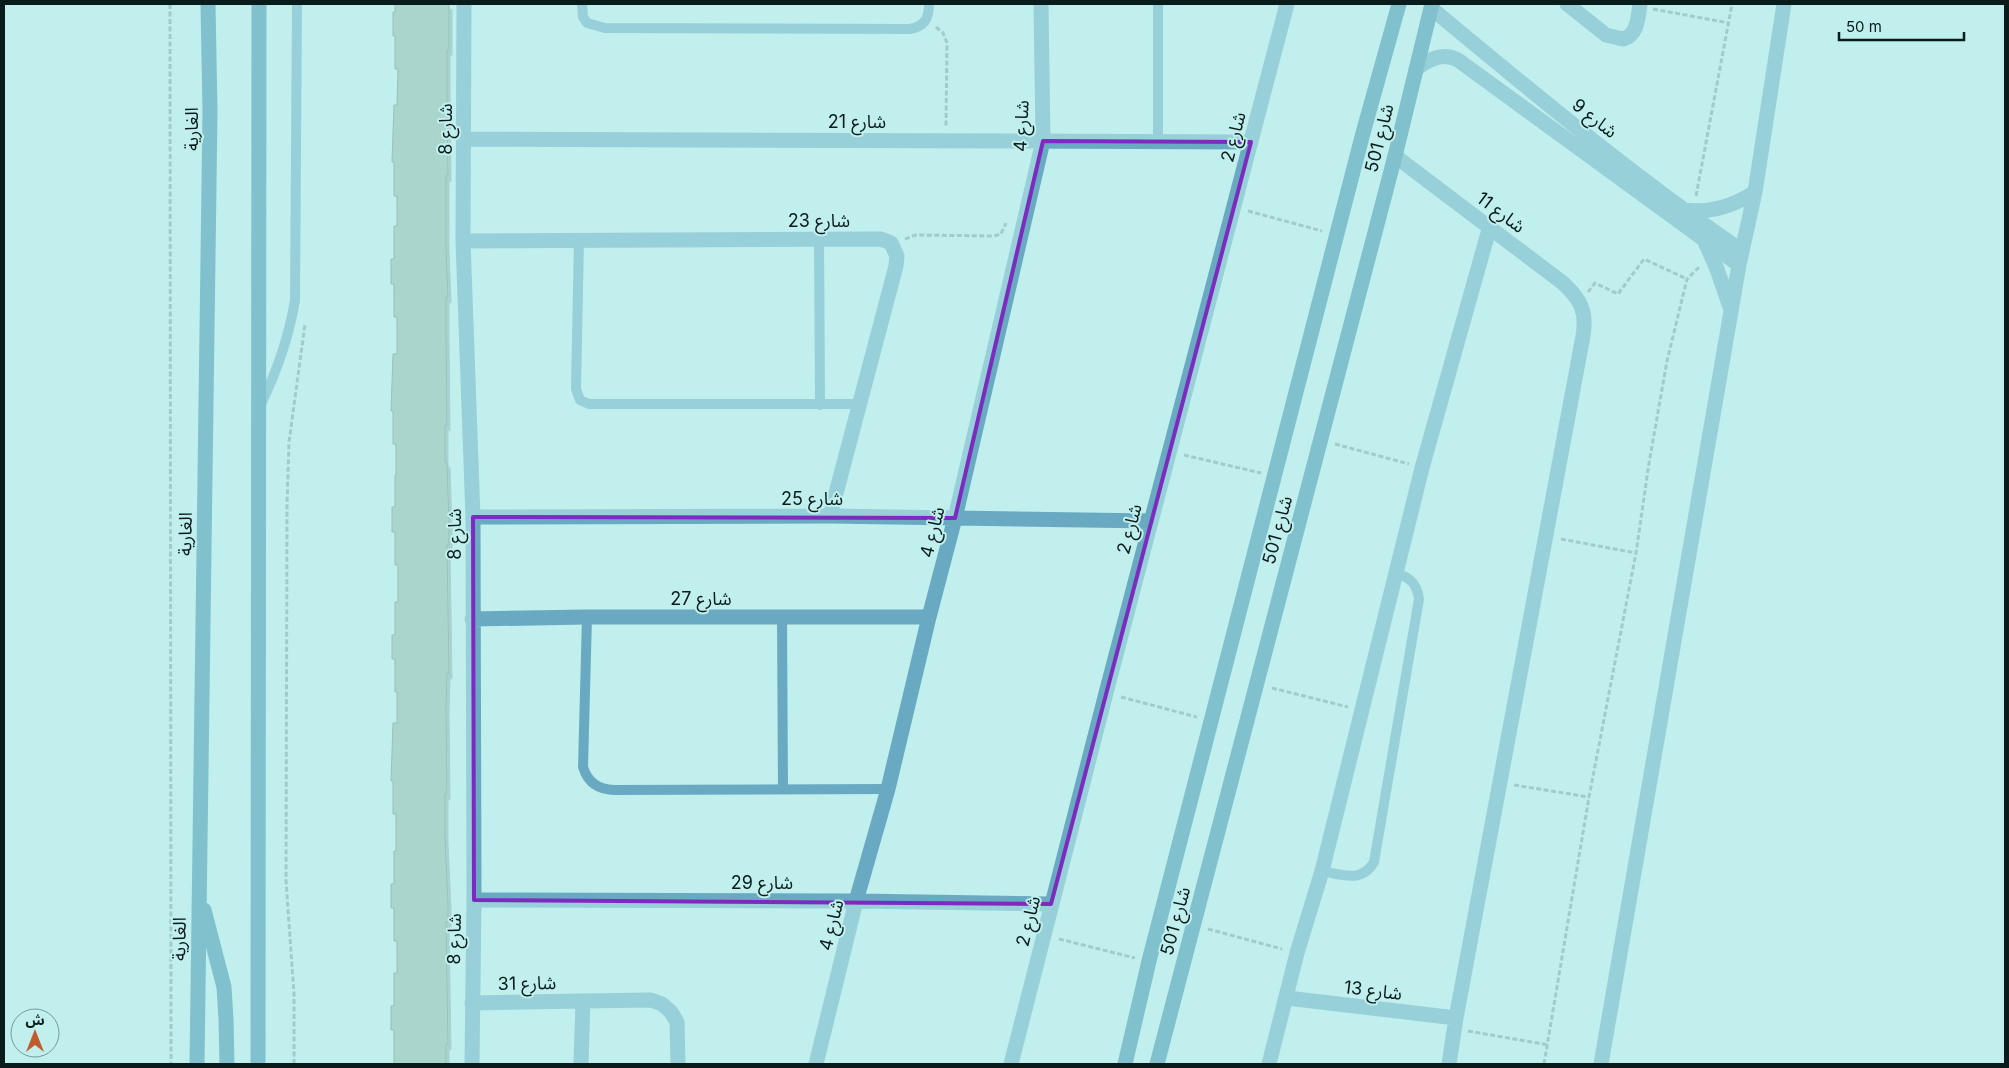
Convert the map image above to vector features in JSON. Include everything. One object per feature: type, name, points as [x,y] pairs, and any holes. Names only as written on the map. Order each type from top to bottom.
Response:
[{"type":"main road","name":"الغارية","points":[[197,1064],[210,111],[208,4]]},
{"type":"main road","points":[[258,1064],[259,4]]},
{"type":"main road","name":"شارع 501","points":[[1125,1064],[1149,961],[1398,5]]},
{"type":"main road","name":"شارع 501","points":[[1157,1064],[1394,156],[1431,6]]},
{"type":"main road","points":[[198,892],[224,987],[227,1064]]},
{"type":"street","name":"شارع 8","points":[[464,4],[463,241],[473,517],[474,900],[472,1064]]},
{"type":"street","name":"شارع 4","points":[[816,1064],[856,901],[888,789],[955,518],[1043,141],[1041,4]]},
{"type":"street","name":"شارع 2","points":[[1011,1064],[1051,904],[1287,4]]},
{"type":"street","points":[[1567,4],[1606,35],[1623,39],[1627,38],[1634,31],[1640,5]]},
{"type":"street","points":[[1601,1064],[1740,258],[1755,192],[1784,4]]},
{"type":"street","name":"شارع 9","points":[[1431,6],[1566,120],[1688,211],[1740,258]]},
{"type":"street","name":"شارع 9","points":[[1416,69],[1436,57],[1449,56],[1458,60],[1704,241],[1740,258]]},
{"type":"street","name":"شارع 21","points":[[463,138],[1251,142]]},
{"type":"street","name":"شارع 11","points":[[1394,156],[1490,226],[1563,283],[1580,302]]},
{"type":"street","points":[[1688,211],[1715,210],[1726,207],[1755,192]]},
{"type":"street","points":[[1269,1064],[1297,953],[1322,871],[1422,468],[1490,226]]},
{"type":"street","name":"شارع 23","points":[[463,241],[881,239],[891,243],[895,248]]},
{"type":"street","points":[[1704,241],[1723,283],[1731,313]]},
{"type":"street","points":[[830,516],[896,266],[897,256],[895,248]]},
{"type":"street","points":[[1449,1064],[1584,328],[1583,310],[1580,302]]},
{"type":"street","name":"شارع 25","points":[[473,517],[830,516],[1151,521]]},
{"type":"street","name":"شارع 27","points":[[472,619],[929,617]]},
{"type":"street","name":"شارع 29","points":[[474,900],[856,901],[1051,904]]},
{"type":"street","name":"شارع 13","points":[[1286,998],[1455,1024]]},
{"type":"street","name":"شارع 31","points":[[472,1003],[651,1000],[662,1004],[671,1012],[677,1022],[678,1064]]},
{"type":"street","points":[[582,1064],[583,1001]]},
{"type":"lane","points":[[259,407],[279,363],[295,300],[297,4]]},
{"type":"lane","points":[[582,4],[583,16],[587,23],[605,28],[909,29],[918,28],[924,24],[929,4]]},
{"type":"lane","points":[[1158,4],[1158,142]]},
{"type":"lane","points":[[579,239],[576,389],[580,400],[589,404],[860,404]]},
{"type":"lane","points":[[819,239],[820,404]]},
{"type":"lane","points":[[1322,871],[1353,877],[1360,876],[1366,873],[1374,862],[1419,599],[1418,592],[1410,579],[1397,574]]},
{"type":"lane","points":[[587,617],[583,758],[586,775],[591,782],[606,790],[888,789]]},
{"type":"lane","points":[[782,617],[783,789]]},
{"type":"path","points":[[170,4],[171,1064]]},
{"type":"path","points":[[1688,211],[1732,4]]},
{"type":"path","points":[[1640,5],[1729,23]]},
{"type":"path","points":[[924,24],[936,27],[943,33],[947,43],[946,140]]},
{"type":"path","points":[[1234,208],[1337,234]]},
{"type":"path","points":[[895,248],[904,239],[916,235],[1001,234],[1007,218]]},
{"type":"path","points":[[1544,1064],[1549,1045],[1589,797],[1636,553],[1665,371],[1687,279],[1711,255]]},
{"type":"path","points":[[1580,302],[1595,283],[1618,294],[1644,260],[1687,279]]},
{"type":"path","points":[[294,1064],[294,994],[286,882],[287,505],[289,442],[306,321]]},
{"type":"path","points":[[1320,440],[1422,468]]},
{"type":"path","points":[[1169,452],[1275,476]]},
{"type":"path","points":[[1545,536],[1636,553]]},
{"type":"path","points":[[1256,684],[1361,711]]},
{"type":"path","points":[[1106,693],[1212,720]]},
{"type":"path","points":[[1501,782],[1589,797]]},
{"type":"path","points":[[1193,925],[1297,953]]},
{"type":"path","points":[[1043,935],[1149,961]]},
{"type":"path","points":[[1455,1024],[1549,1045]]},
{"type":"highlighted area","points":[[1043,141],[1251,142],[1051,904],[474,900],[473,517],[955,518]]},
{"type":"building","points":[[395,4],[449,4],[449,50],[447,50],[448,176],[446,176],[448,297],[446,297],[447,425],[445,425],[449,526],[449,545],[447,545],[449,673],[447,673],[446,708],[447,794],[445,794],[448,902],[448,922],[446,922],[448,1044],[446,1044],[446,1064],[394,1064],[394,1030],[391,1030],[391,1006],[394,1006],[394,973],[397,973],[397,941],[394,941],[394,908],[391,908],[391,884],[394,884],[394,851],[396,851],[396,814],[393,814],[393,781],[391,781],[393,723],[397,723],[397,692],[395,692],[395,659],[392,659],[392,635],[395,635],[395,602],[398,602],[398,565],[395,565],[395,532],[392,532],[392,507],[395,507],[396,444],[393,444],[393,411],[391,411],[393,354],[397,354],[397,317],[394,317],[394,284],[391,284],[391,259],[394,259],[394,226],[397,226],[397,196],[394,196],[394,162],[392,162],[394,105],[397,105],[398,69],[395,69],[395,36],[393,36]]}]
